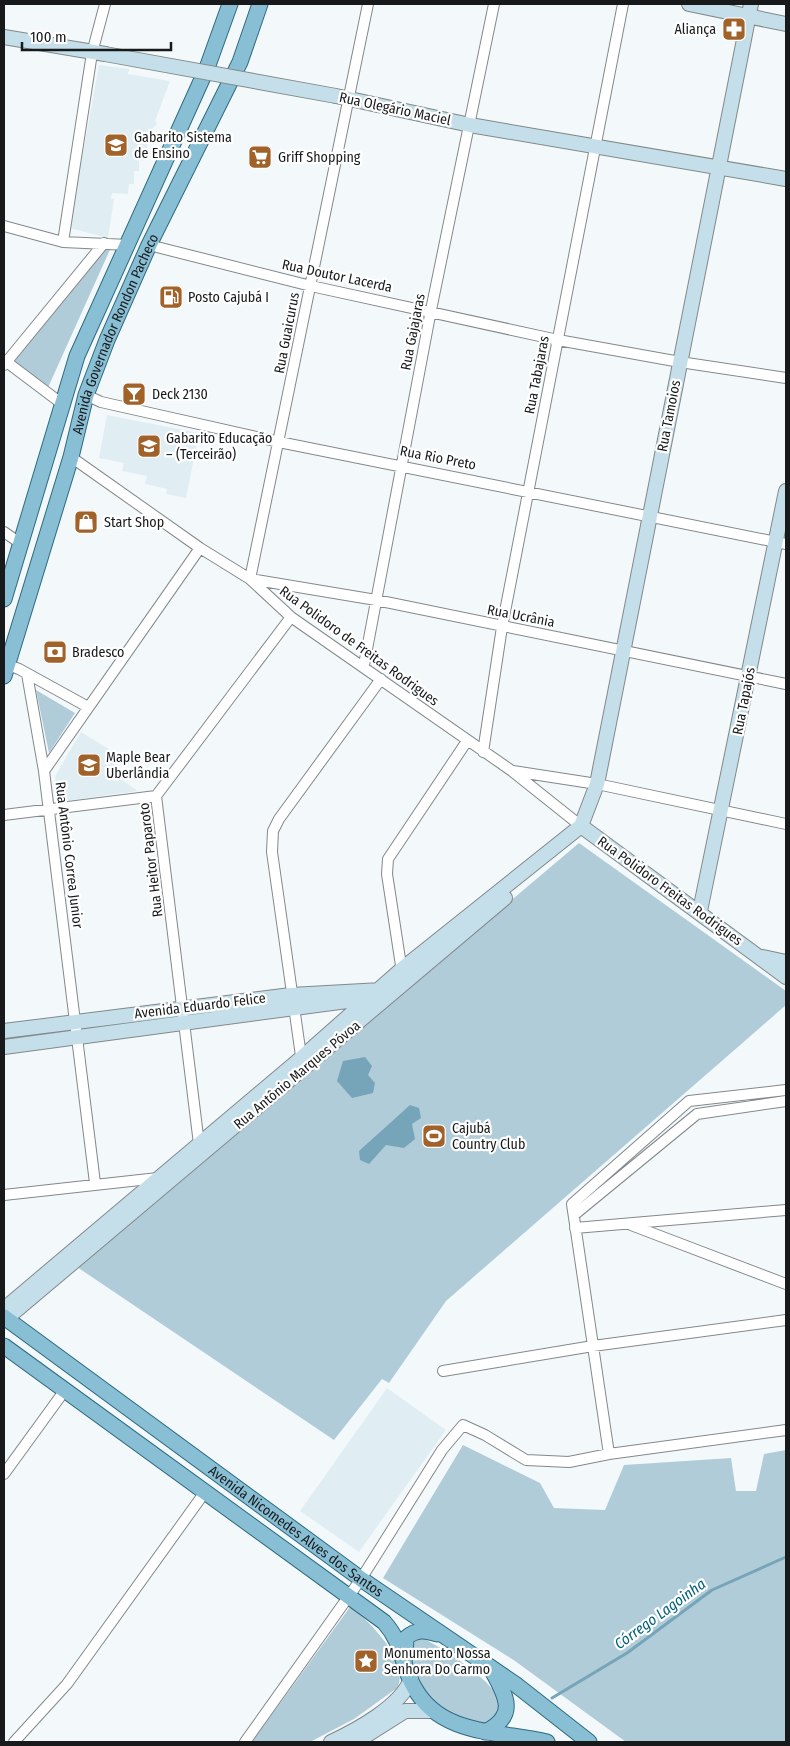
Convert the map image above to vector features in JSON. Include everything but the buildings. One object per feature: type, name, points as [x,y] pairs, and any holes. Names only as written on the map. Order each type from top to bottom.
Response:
[{"type":"main road","name":"Avenida Governador Rondon Pacheco","points":[[4,599],[61,403],[77,356],[129,245],[206,68],[230,4]]},
{"type":"main road","name":"Avenida Governador Rondon Pacheco","points":[[6,671],[70,457],[86,395],[107,340],[149,245],[240,62],[260,4]]},
{"type":"main road","name":"Avenida Nicomedes Alves dos Santos","points":[[5,1315],[361,1579],[440,1635],[515,1684],[589,1742]]},
{"type":"main road","name":"Avenida Nicomedes Alves dos Santos","points":[[4,1346],[349,1596],[388,1627],[401,1646],[413,1686],[430,1710],[458,1724],[485,1732],[547,1742]]},
{"type":"main road","points":[[405,1660],[406,1638],[411,1634],[419,1630],[440,1635]]},
{"type":"main road","points":[[485,1732],[497,1726],[508,1704],[506,1694],[490,1668]]},
{"type":"street","points":[[63,242],[98,54],[105,4]]},
{"type":"street","name":"Rua Guaicurus","points":[[250,579],[311,286],[342,98],[368,4]]},
{"type":"street","name":"Rua Gajajaras","points":[[364,665],[431,310],[494,4]]},
{"type":"street","name":"Rua Tabajaras","points":[[483,752],[502,627],[623,4]]},
{"type":"street","points":[[689,4],[750,10],[786,24]]},
{"type":"street","name":"Rua Tamoios","points":[[583,827],[597,784],[750,10]]},
{"type":"street","name":"Rua Olegário Maciel","points":[[4,37],[342,98],[470,125],[595,148],[786,179]]},
{"type":"street","points":[[4,226],[63,242],[129,245]]},
{"type":"street","points":[[61,403],[4,362],[104,243]]},
{"type":"street","name":"Rua Doutor Lacerda","points":[[149,245],[311,286],[431,310],[558,340],[680,362],[786,378]]},
{"type":"street","name":"Rua Rio Preto","points":[[86,395],[102,402],[279,442],[528,490],[781,543]]},
{"type":"street","name":"Rua Polidoro de Freitas Rodrigues","points":[[70,457],[200,548],[250,579],[291,617],[364,665],[467,741],[512,771],[583,827]]},
{"type":"street","name":"Rua Tapajós","points":[[700,911],[722,812],[748,677],[781,543],[786,491]]},
{"type":"street","points":[[4,532],[20,543]]},
{"type":"street","name":"Rua Antônio Correa Junior","points":[[95,1183],[44,771],[200,548]]},
{"type":"street","name":"Rua Ucrânia","points":[[250,579],[376,600],[786,684]]},
{"type":"street","name":"Rua Heitor Paparoto","points":[[200,1144],[156,796],[291,617]]},
{"type":"street","points":[[6,671],[28,674],[88,707]]},
{"type":"street","points":[[28,674],[44,771]]},
{"type":"street","points":[[302,1064],[272,852],[273,831],[279,819],[381,678]]},
{"type":"street","points":[[387,993],[402,969],[387,874],[388,859],[467,741]]},
{"type":"street","points":[[512,771],[597,784],[722,812],[786,824]]},
{"type":"street","points":[[4,815],[156,796]]},
{"type":"street","name":"Rua Antônio Marques Póvoa","points":[[387,993],[402,969],[583,827]]},
{"type":"street","name":"Rua Antônio Marques Póvoa","points":[[5,1315],[154,1195],[302,1064],[583,827]]},
{"type":"street","name":"Rua Polidoro Freitas Rodrigues","points":[[583,827],[700,911],[786,977]]},
{"type":"street","name":"Rua Polidoro Freitas Rodrigues","points":[[758,956],[786,962]]},
{"type":"street","name":"Avenida Eduardo Felice","points":[[4,1032],[184,1008],[292,1002],[387,993]]},
{"type":"street","name":"Avenida Eduardo Felice","points":[[4,1048],[186,1023],[292,1002]]},
{"type":"street","name":"Rua Antônio Marques Póvoa","points":[[5,1315],[158,1178],[302,1064]]},
{"type":"street","points":[[609,1454],[572,1204],[689,1101],[786,1090]]},
{"type":"street","points":[[726,1097],[726,1110]]},
{"type":"street","points":[[689,1101],[697,1114]]},
{"type":"street","points":[[574,1215],[697,1114],[786,1101]]},
{"type":"street","points":[[4,1195],[95,1183],[158,1178],[154,1195]]},
{"type":"street","points":[[575,1228],[786,1210]]},
{"type":"street","points":[[628,1224],[786,1284]]},
{"type":"street","points":[[443,1370],[593,1346],[786,1320]]},
{"type":"street","points":[[4,1474],[65,1390]]},
{"type":"street","points":[[246,1742],[361,1579],[442,1450],[463,1425],[485,1435],[526,1460],[569,1462],[609,1454],[786,1430]]},
{"type":"street","points":[[14,1742],[66,1684],[205,1492]]},
{"type":"street","points":[[330,1742],[396,1702],[407,1689],[411,1679]]},
{"type":"street","points":[[356,1742],[405,1711],[430,1710]]},
{"type":"shaded area","name":"Gabarito Sistema de Ensino","points":[[99,65],[129,69],[128,74],[170,81],[155,121],[157,124],[152,129],[152,139],[148,138],[147,152],[143,152],[143,161],[139,160],[139,171],[134,171],[134,184],[129,184],[128,194],[112,193],[111,199],[114,199],[108,238],[69,228]]},
{"type":"shaded area","points":[[104,243],[113,243],[46,392],[6,362]]},
{"type":"shaded area","name":"Gabarito Educação – (Terceirão)","points":[[107,415],[199,433],[186,498],[166,494],[167,489],[145,484],[147,476],[122,471],[124,463],[99,458]]},
{"type":"shaded area","points":[[36,690],[75,713],[49,753]]},
{"type":"shaded area","name":"Maple Bear Uberlândia","points":[[81,732],[122,757],[112,773],[138,791],[58,802],[55,776]]},
{"type":"shaded area","name":"Cajubá Country Club","points":[[579,843],[786,991],[786,1005],[446,1301],[389,1383],[382,1379],[334,1440],[77,1267]]},
{"type":"shaded area","points":[[365,1057],[372,1066],[368,1075],[375,1083],[373,1093],[352,1098],[337,1081],[343,1061]]},
{"type":"shaded area","points":[[410,1105],[419,1108],[421,1118],[412,1124],[415,1139],[404,1148],[386,1145],[369,1164],[360,1160],[359,1151]]},
{"type":"shaded area","points":[[387,1388],[446,1430],[359,1552],[300,1511]]},
{"type":"shaded area","points":[[463,1445],[540,1483],[554,1508],[605,1510],[624,1465],[731,1458],[736,1491],[756,1491],[764,1454],[786,1450],[786,1742],[626,1742],[515,1661],[383,1578]]},
{"type":"shaded area","points":[[350,1607],[377,1632],[393,1655],[400,1678],[397,1688],[354,1719],[310,1742],[252,1742]]},
{"type":"shaded area","points":[[420,1637],[440,1647],[466,1665],[489,1685],[499,1703],[497,1713],[493,1718],[484,1723],[467,1719],[453,1714],[432,1700],[424,1691],[418,1679],[412,1666],[408,1649]]},
{"type":"waterway","name":"Córrego Lagoinha","points":[[552,1698],[627,1653],[712,1590],[786,1557]]},
{"type":"place","name":"Aliança","points":[[734,29]]},
{"type":"place","name":"Gabarito Sistema de Ensino","points":[[116,145]]},
{"type":"place","name":"Griff Shopping","points":[[260,157]]},
{"type":"place","name":"Posto Cajubá I","points":[[171,297]]},
{"type":"place","name":"Deck 2130","points":[[134,394]]},
{"type":"place","name":"Gabarito Educação – (Terceirão)","points":[[149,446]]},
{"type":"place","name":"Start Shop","points":[[86,522]]},
{"type":"place","name":"Bradesco","points":[[55,652]]},
{"type":"place","name":"Maple Bear Uberlândia","points":[[89,765]]},
{"type":"place","name":"Cajubá Country Club","points":[[434,1136]]},
{"type":"place","name":"Monumento Nossa Senhora Do Carmo","points":[[366,1661]]}]
